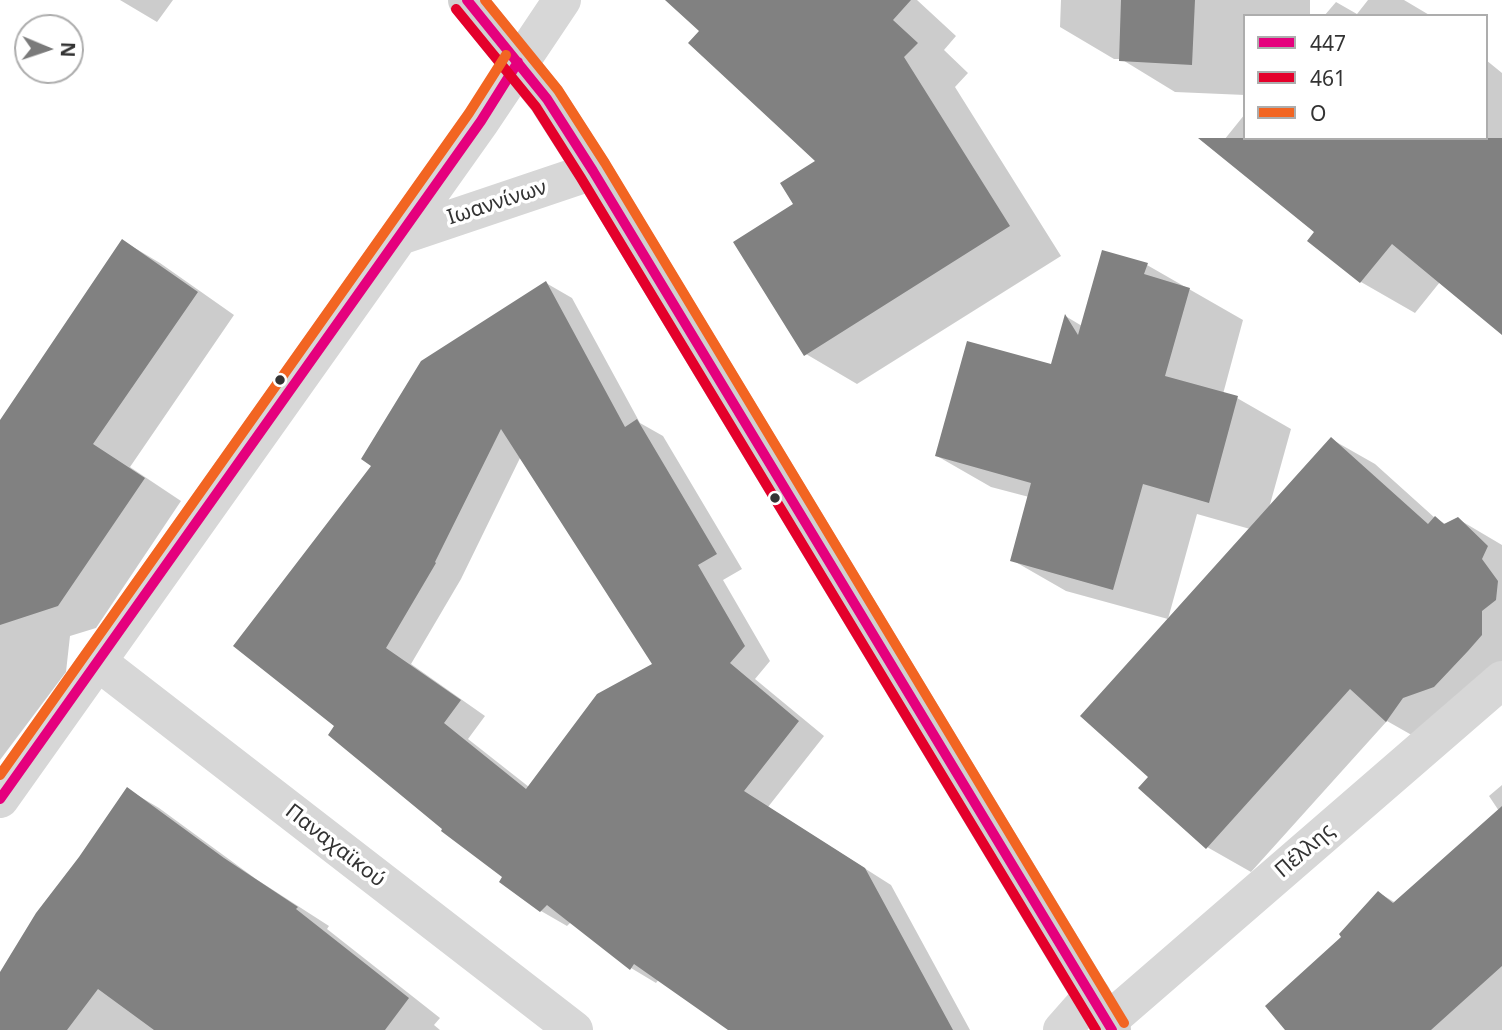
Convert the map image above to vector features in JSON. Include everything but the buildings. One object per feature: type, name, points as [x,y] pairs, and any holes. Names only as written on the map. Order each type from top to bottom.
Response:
[{"type":"main road","points":[[467,0],[547,99],[593,171],[1104,1016]]},
{"type":"street","name":"Ιωαννίνων","points":[[0,799],[481,121],[562,0]]},
{"type":"street","name":"Ιωαννίνων","points":[[400,236],[593,171]]},
{"type":"street","name":"Παναχαϊκού","points":[[98,662],[573,1030]]},
{"type":"street","name":"Πέλλης","points":[[1062,1030],[1104,1016],[1502,680]]},
{"type":"transit line","name":"447","points":[[467,0],[547,99],[593,171],[1112,1030]]},
{"type":"transit line","name":"Ο","points":[[485,0],[558,90],[605,163],[1124,1023]]},
{"type":"transit line","name":"461","points":[[456,9],[536,107],[581,178],[1096,1030]]},
{"type":"transit line","name":"Ο","points":[[0,775],[469,113],[506,55]]},
{"type":"transit line","name":"447","points":[[0,799],[481,121],[518,62]]}]
